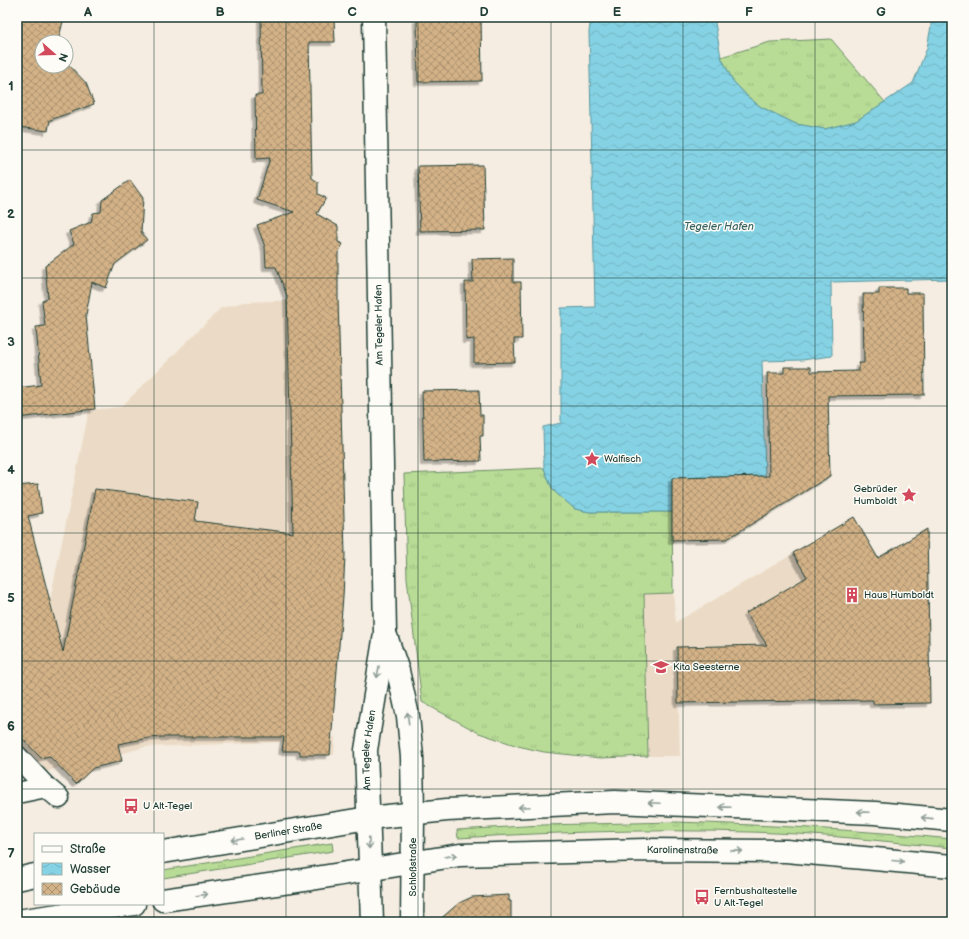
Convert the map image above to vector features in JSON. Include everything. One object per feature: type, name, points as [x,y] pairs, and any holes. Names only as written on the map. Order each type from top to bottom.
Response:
[{"type":"main road","name":"Am Tegeler Hafen","points":[[370,869],[366,750],[385,634],[374,17]]},
{"type":"main road","name":"Am Tegeler Hafen","points":[[385,634],[398,671],[408,716],[412,757],[413,813]]},
{"type":"main road","points":[[413,813],[615,802],[875,813],[952,820]]},
{"type":"main road","name":"Berliner Straße","points":[[164,852],[368,818],[413,813]]},
{"type":"main road","name":"Schloßstraße","points":[[412,922],[413,813]]},
{"type":"main road","name":"Karolinenstraße","points":[[413,862],[460,855],[654,850],[786,851],[952,866]]},
{"type":"main road","points":[[164,900],[304,880],[413,862]]},
{"type":"main road","points":[[370,869],[372,922]]},
{"type":"main road","points":[[17,879],[34,876]]},
{"type":"main road","points":[[17,920],[127,905]]},
{"type":"street","points":[[17,756],[53,792],[17,794]]},
{"type":"shaded area","points":[[339,299],[345,555],[343,597],[331,736],[335,737],[334,755],[300,755],[300,751],[282,751],[282,742],[145,747],[120,754],[122,761],[93,768],[76,784],[60,767],[43,773],[17,744],[17,655],[40,649],[89,410],[121,407],[221,308],[244,302]]},
{"type":"shaded area","name":"Kita Seesterne","points":[[805,547],[826,644],[677,647],[680,756],[648,756],[644,594],[673,593],[676,622]]},
{"type":"green space","points":[[831,39],[885,102],[856,121],[825,129],[796,124],[761,107],[748,97],[733,81],[721,57],[770,42]]},
{"type":"green space","points":[[544,468],[551,486],[556,493],[575,509],[590,512],[672,512],[673,593],[644,594],[648,756],[601,758],[544,752],[518,746],[479,733],[422,702],[407,578],[404,474]]},
{"type":"green space","points":[[676,822],[814,828],[952,839],[952,848],[836,837],[756,832],[628,831],[458,838],[457,830],[542,825]]},
{"type":"green space","points":[[332,843],[333,851],[164,878],[164,870]]},
{"type":"water","name":"Tegeler Hafen","points":[[591,17],[714,17],[721,57],[733,81],[748,97],[761,107],[796,124],[825,129],[856,121],[913,83],[927,48],[931,17],[952,17],[952,172],[950,172],[952,279],[831,282],[832,356],[802,360],[762,361],[765,476],[672,478],[672,512],[590,512],[575,509],[556,493],[551,486],[544,468],[543,427],[561,423],[561,308],[595,307],[589,32]]},
{"type":"building","points":[[17,17],[64,17],[60,34],[34,34],[34,74],[74,74],[74,70],[86,83],[94,104],[50,120],[48,131],[18,127],[19,115],[17,111]]},
{"type":"building","points":[[261,17],[329,17],[329,19],[334,19],[335,42],[309,42],[312,178],[318,182],[318,194],[326,198],[317,214],[338,226],[338,242],[343,244],[338,253],[338,299],[345,555],[330,755],[300,755],[300,751],[282,751],[284,737],[149,738],[118,744],[122,761],[93,768],[76,784],[49,756],[41,758],[17,733],[17,486],[38,484],[42,513],[28,516],[63,652],[95,489],[198,502],[195,521],[293,533],[287,296],[276,267],[266,267],[265,247],[257,225],[294,212],[257,200],[270,158],[256,159],[255,95],[262,95]]},
{"type":"building","points":[[481,17],[482,81],[418,82],[417,19]]},
{"type":"building","points":[[483,165],[485,230],[420,231],[418,166]]},
{"type":"building","points":[[130,180],[143,198],[141,232],[147,240],[115,264],[106,288],[92,282],[86,315],[95,409],[17,418],[17,388],[41,385],[36,327],[45,326],[42,301],[48,298],[45,266],[74,244],[69,231],[91,222],[93,213],[101,212],[102,200]]},
{"type":"building","points":[[513,258],[513,282],[521,282],[522,339],[514,339],[515,362],[474,363],[474,339],[466,340],[465,282],[473,282],[472,259]]},
{"type":"building","points":[[879,288],[906,288],[906,293],[923,293],[924,395],[828,396],[830,476],[727,539],[672,540],[672,478],[769,476],[767,373],[784,373],[784,367],[811,367],[811,372],[859,371],[859,363],[864,363],[863,294],[879,294]]},
{"type":"building","points":[[479,390],[480,415],[483,415],[483,436],[480,436],[481,461],[424,462],[422,391]]},
{"type":"building","name":"Haus Humboldt","points":[[854,517],[878,558],[927,529],[930,703],[873,704],[873,700],[678,703],[677,647],[767,645],[746,613],[807,577],[793,553]]},
{"type":"building","points":[[509,895],[509,901],[511,901],[511,922],[437,922],[459,903],[472,897]]},
{"type":"place","name":"Walfisch","points":[[592,459]]},
{"type":"place","name":"Gebrüder Humboldt","points":[[909,495]]},
{"type":"place","name":"Haus Humboldt","points":[[852,595]]},
{"type":"place","name":"Kita Seesterne","points":[[661,667]]},
{"type":"place","name":"U Alt-Tegel","points":[[131,806]]},
{"type":"place","name":"Fernbushaltestelle U Alt-Tegel","points":[[702,897]]}]
